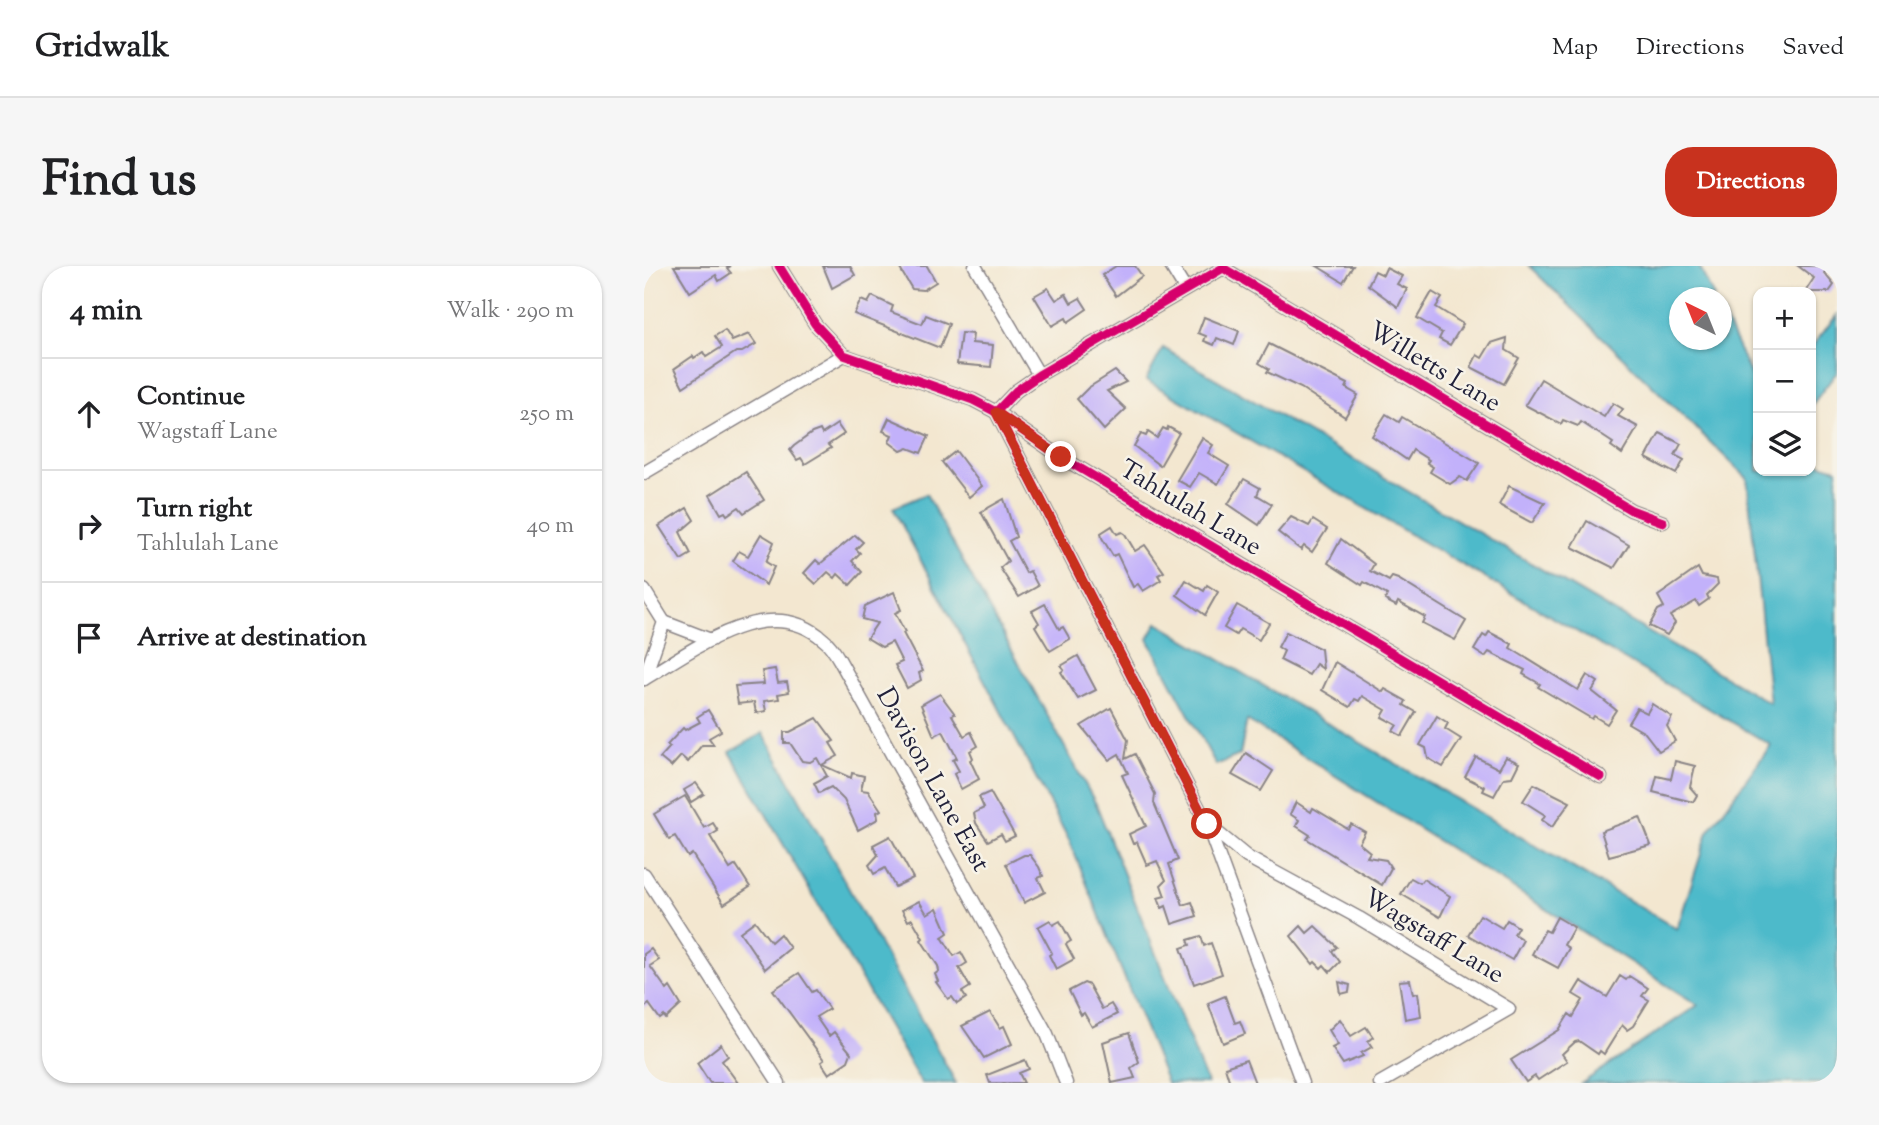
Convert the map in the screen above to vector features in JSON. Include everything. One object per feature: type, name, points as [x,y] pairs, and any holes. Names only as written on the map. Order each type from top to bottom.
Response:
[{"type":"street","name":"Tahlulah Lane","points":[[779,266],[815,324],[844,355],[973,400],[996,412],[1061,457],[1601,777]]},
{"type":"street","points":[[975,266],[1039,375]]},
{"type":"street","points":[[996,412],[1016,391],[1039,375],[1185,289],[1171,266]]},
{"type":"street","name":"Willetts Lane","points":[[1185,289],[1223,268],[1631,510],[1663,522]]},
{"type":"street","points":[[644,473],[844,355]]},
{"type":"street","name":"Wagstaff Lane","points":[[996,412],[1207,824],[1302,1083]]},
{"type":"street","points":[[644,590],[664,622],[711,640]]},
{"type":"street","name":"Davison Lane East","points":[[644,679],[711,640],[751,623],[780,620],[802,626],[825,640],[841,661],[1047,1034],[1066,1083]]},
{"type":"street","points":[[644,679],[664,622]]},
{"type":"street","name":"Wagstaff Lane","points":[[1207,824],[1247,856],[1359,918],[1509,1009],[1380,1083]]},
{"type":"street","points":[[644,874],[779,1083]]},
{"type":"water","points":[[1529,266],[1699,266],[1709,287],[1669,287],[1669,350],[1732,350],[1732,334],[1753,379],[1753,476],[1816,476],[1816,463],[1837,469],[1837,1083],[1582,1083],[1698,1005],[1247,720],[1240,755],[1216,765],[1148,639],[1157,623],[1677,929],[1708,832],[1771,745],[1146,380],[1163,348],[1770,703],[1747,478]]},
{"type":"water","points":[[1837,315],[1837,372],[1816,399],[1816,350],[1816,342]]},
{"type":"water","points":[[926,494],[1096,804],[1207,1083],[1167,1083],[1069,840],[893,508]]},
{"type":"water","points":[[763,733],[956,1083],[921,1083],[730,752]]},
{"type":"building","points":[[674,266],[731,266],[727,268],[731,273],[719,281],[716,275],[690,292]]},
{"type":"building","points":[[823,266],[850,266],[855,275],[832,288]]},
{"type":"building","points":[[906,266],[927,266],[936,282],[923,290],[912,289],[900,269]]},
{"type":"building","points":[[1116,266],[1135,266],[1142,276],[1116,296],[1102,275]]},
{"type":"building","points":[[1317,266],[1353,266],[1343,282]]},
{"type":"building","points":[[1798,266],[1829,266],[1824,273],[1834,285],[1829,292],[1816,292],[1816,287],[1808,287],[1814,278]]},
{"type":"building","points":[[1386,268],[1402,276],[1397,284],[1407,289],[1398,307],[1368,285],[1375,271],[1383,275]]},
{"type":"building","points":[[1048,288],[1056,300],[1066,294],[1071,303],[1080,298],[1087,309],[1068,322],[1066,318],[1052,326],[1034,296]]},
{"type":"building","points":[[1432,292],[1442,298],[1436,307],[1463,324],[1450,345],[1439,339],[1442,333],[1417,318]]},
{"type":"building","points":[[872,296],[893,306],[891,312],[922,324],[926,315],[949,324],[940,348],[854,314],[861,300],[868,303]]},
{"type":"building","points":[[1204,317],[1239,331],[1234,345],[1217,338],[1214,345],[1204,341],[1206,336],[1198,333]]},
{"type":"building","points":[[725,330],[732,341],[749,334],[756,344],[742,352],[736,352],[683,387],[674,369],[693,356],[694,358],[703,352],[706,357],[722,347],[715,336]]},
{"type":"building","points":[[961,333],[973,334],[972,343],[993,345],[991,367],[957,364]]},
{"type":"building","points":[[1507,338],[1506,350],[1519,358],[1504,384],[1471,367],[1477,355],[1482,358],[1491,343]]},
{"type":"building","points":[[1269,344],[1348,384],[1346,388],[1358,395],[1345,417],[1301,388],[1267,372],[1269,369],[1259,363]]},
{"type":"building","points":[[1115,371],[1126,382],[1107,391],[1126,409],[1104,430],[1077,399],[1088,388]]},
{"type":"building","points":[[1541,379],[1604,417],[1613,403],[1623,409],[1618,416],[1638,427],[1622,454],[1611,446],[1613,443],[1581,422],[1578,426],[1563,420],[1561,424],[1525,405]]},
{"type":"building","points":[[1386,414],[1399,422],[1402,417],[1479,463],[1467,481],[1460,477],[1450,484],[1430,472],[1433,467],[1427,463],[1429,460],[1413,450],[1407,460],[1372,436]]},
{"type":"building","points":[[889,418],[929,436],[921,453],[908,448],[901,451],[889,442],[892,435],[883,431]]},
{"type":"building","points":[[837,424],[844,434],[828,445],[831,448],[805,464],[801,458],[797,460],[790,450],[794,446],[812,433],[820,430],[822,434]]},
{"type":"building","points":[[1168,427],[1179,433],[1160,466],[1134,446],[1141,434],[1146,436],[1148,432],[1157,438],[1163,428],[1167,430]]},
{"type":"building","points":[[1660,433],[1681,444],[1675,455],[1684,460],[1676,474],[1646,458]]},
{"type":"building","points":[[1202,438],[1213,445],[1208,453],[1229,466],[1218,484],[1199,473],[1190,487],[1177,480]]},
{"type":"building","points":[[956,451],[982,486],[969,497],[942,462]]},
{"type":"building","points":[[746,472],[764,500],[744,513],[739,507],[727,515],[725,512],[721,514],[710,495]]},
{"type":"building","points":[[1244,479],[1260,488],[1257,495],[1272,504],[1259,525],[1228,504]]},
{"type":"building","points":[[1509,486],[1545,503],[1532,523],[1499,505]]},
{"type":"building","points":[[1004,499],[1016,537],[1009,541],[1026,573],[1030,571],[1038,586],[1019,597],[1000,568],[1008,561],[981,512]]},
{"type":"building","points":[[687,508],[694,520],[680,532],[691,554],[681,560],[659,526]]},
{"type":"building","points":[[1291,517],[1309,526],[1313,520],[1327,529],[1312,552],[1304,546],[1301,550],[1278,532]]},
{"type":"building","points":[[1587,521],[1629,545],[1614,568],[1572,547]]},
{"type":"building","points":[[1112,526],[1117,534],[1125,534],[1135,551],[1145,545],[1164,572],[1158,575],[1161,580],[1143,591],[1138,584],[1133,587],[1117,554],[1113,556],[1102,538],[1101,533]]},
{"type":"building","points":[[761,534],[774,542],[766,562],[774,567],[766,585],[733,561],[739,551],[748,556]]},
{"type":"building","points":[[855,535],[863,542],[856,549],[860,553],[852,561],[862,572],[850,585],[838,574],[835,578],[828,572],[816,584],[804,573],[816,560],[820,564]]},
{"type":"building","points":[[1341,539],[1374,564],[1370,571],[1389,581],[1392,577],[1398,579],[1466,621],[1455,640],[1422,623],[1425,617],[1398,602],[1396,606],[1385,600],[1387,595],[1364,582],[1362,585],[1328,563]]},
{"type":"building","points":[[1698,568],[1702,576],[1717,579],[1718,584],[1707,595],[1709,599],[1699,606],[1696,601],[1670,616],[1675,623],[1667,635],[1649,626],[1658,610],[1664,607],[1658,596]]},
{"type":"building","points":[[1186,580],[1204,591],[1207,585],[1218,592],[1205,615],[1177,595]]},
{"type":"building","points":[[894,592],[901,610],[895,613],[923,671],[919,673],[921,680],[907,688],[895,665],[902,662],[892,642],[882,647],[867,638],[877,623],[862,619],[865,606]]},
{"type":"building","points":[[1045,604],[1059,629],[1063,627],[1070,639],[1050,651],[1035,626],[1039,623],[1032,611]]},
{"type":"building","points":[[1237,605],[1269,623],[1259,640],[1240,629],[1236,635],[1224,628]]},
{"type":"building","points":[[1286,632],[1321,649],[1323,669],[1316,664],[1309,675],[1280,660],[1284,651],[1278,647]]},
{"type":"building","points":[[1489,632],[1512,644],[1510,648],[1578,690],[1587,675],[1598,682],[1592,691],[1616,710],[1607,724],[1594,716],[1592,719],[1538,687],[1540,684],[1523,674],[1525,670],[1489,652],[1485,657],[1474,650],[1483,635],[1486,637]]},
{"type":"building","points":[[1078,656],[1096,690],[1078,699],[1061,672],[1064,670],[1061,666]]},
{"type":"building","points":[[1335,662],[1383,692],[1385,689],[1406,701],[1404,705],[1416,712],[1402,736],[1393,731],[1397,725],[1382,717],[1386,710],[1362,696],[1359,701],[1355,699],[1350,707],[1322,690]]},
{"type":"building","points":[[775,669],[778,683],[787,682],[789,692],[778,694],[779,699],[764,701],[766,711],[756,713],[754,702],[738,704],[735,686],[764,684],[762,671]]},
{"type":"building","points":[[940,694],[955,714],[952,715],[964,736],[971,732],[978,746],[970,751],[973,758],[970,760],[979,779],[961,789],[954,774],[959,771],[953,760],[957,758],[943,731],[934,736],[921,705]]},
{"type":"building","points":[[1652,704],[1672,717],[1667,726],[1675,741],[1659,751],[1645,733],[1628,723],[1637,708],[1647,713]]},
{"type":"building","points":[[1111,708],[1128,740],[1125,759],[1135,754],[1155,794],[1154,803],[1178,860],[1169,864],[1183,905],[1192,902],[1197,916],[1172,924],[1166,906],[1162,908],[1158,898],[1165,896],[1161,885],[1166,880],[1157,861],[1147,865],[1137,842],[1133,844],[1129,834],[1146,826],[1122,775],[1128,773],[1119,754],[1109,760],[1081,726]]},
{"type":"building","points":[[708,710],[721,731],[709,738],[714,745],[702,745],[688,762],[681,756],[671,767],[660,758],[670,747],[667,745],[683,728],[685,730],[700,722],[697,717]]},
{"type":"building","points":[[1437,716],[1448,723],[1445,729],[1461,739],[1443,767],[1428,758],[1426,748],[1420,745]]},
{"type":"building","points":[[817,718],[834,741],[830,743],[838,756],[822,765],[851,778],[852,773],[864,776],[861,790],[868,791],[881,810],[877,812],[878,819],[858,830],[844,800],[831,787],[819,793],[814,783],[827,776],[817,758],[810,762],[802,761],[790,743],[784,743],[784,732],[790,732]]},
{"type":"building","points":[[1246,753],[1273,771],[1261,791],[1232,775]]},
{"type":"building","points":[[1476,757],[1499,769],[1506,757],[1519,763],[1512,777],[1504,778],[1494,796],[1483,791],[1485,787],[1465,777]]},
{"type":"building","points":[[1675,761],[1695,766],[1690,787],[1697,795],[1693,802],[1653,792],[1657,776],[1671,779]]},
{"type":"building","points":[[696,783],[704,794],[691,802],[684,790]]},
{"type":"building","points":[[1534,784],[1570,802],[1552,827],[1542,820],[1545,815],[1523,801]]},
{"type":"building","points":[[990,792],[1015,836],[1005,841],[1001,834],[988,841],[976,823],[974,813],[984,808],[979,797]]},
{"type":"building","points":[[685,796],[704,828],[713,823],[718,831],[710,836],[730,869],[736,865],[750,887],[724,904],[692,854],[688,857],[675,836],[669,839],[654,814]]},
{"type":"building","points":[[1296,802],[1311,812],[1313,808],[1348,829],[1351,824],[1365,832],[1359,843],[1370,852],[1367,857],[1386,860],[1391,868],[1382,885],[1307,839],[1310,835],[1296,826],[1299,820],[1290,814]]},
{"type":"building","points":[[1640,817],[1651,845],[1609,856],[1601,831]]},
{"type":"building","points":[[890,836],[913,878],[895,887],[885,868],[874,874],[869,865],[878,855],[873,845]]},
{"type":"building","points":[[1024,855],[1030,855],[1039,867],[1043,876],[1038,878],[1045,892],[1024,903],[1006,864]]},
{"type":"building","points":[[1411,878],[1420,883],[1423,879],[1450,896],[1440,917],[1401,894]]},
{"type":"building","points":[[919,901],[927,914],[937,908],[948,933],[942,937],[954,956],[961,952],[967,963],[959,968],[970,987],[962,992],[966,998],[957,1004],[952,997],[948,999],[936,982],[938,966],[921,940],[923,938],[912,919],[908,921],[902,910]]},
{"type":"building","points":[[1480,915],[1502,928],[1507,920],[1518,927],[1514,934],[1523,940],[1512,960],[1468,935]]},
{"type":"building","points":[[1557,917],[1574,927],[1564,945],[1569,948],[1558,968],[1532,954],[1545,930],[1549,932]]},
{"type":"building","points":[[1050,920],[1053,925],[1060,921],[1071,941],[1066,944],[1074,959],[1056,969],[1049,955],[1052,953],[1038,927]]},
{"type":"building","points":[[755,921],[771,942],[780,934],[790,948],[765,969],[740,932]]},
{"type":"building","points":[[1301,926],[1307,933],[1315,926],[1337,947],[1332,951],[1340,962],[1330,972],[1324,965],[1321,968],[1315,962],[1313,964],[1291,936]]},
{"type":"building","points":[[1201,936],[1204,946],[1211,943],[1222,974],[1194,984],[1181,948],[1190,945],[1188,940]]},
{"type":"building","points":[[651,949],[659,960],[650,966],[667,990],[670,987],[681,1005],[666,1019],[664,1016],[660,1019],[649,1004],[644,1008],[644,954]]},
{"type":"building","points":[[799,973],[812,992],[816,990],[829,1009],[816,1017],[829,1036],[834,1032],[851,1053],[848,1061],[829,1074],[821,1062],[824,1060],[773,990]]},
{"type":"building","points":[[1620,976],[1626,980],[1629,976],[1648,988],[1642,996],[1649,1000],[1633,1026],[1627,1030],[1622,1025],[1604,1054],[1600,1051],[1598,1054],[1579,1041],[1575,1042],[1562,1054],[1567,1061],[1538,1080],[1535,1076],[1526,1082],[1511,1060],[1559,1030],[1569,1014],[1573,1017],[1583,1000],[1573,994],[1581,981],[1607,997]]},
{"type":"building","points":[[1410,980],[1413,994],[1418,993],[1421,1016],[1405,1019],[1399,981]]},
{"type":"building","points":[[1339,982],[1350,985],[1349,992],[1341,994]]},
{"type":"building","points":[[1084,983],[1089,985],[1102,1009],[1111,1004],[1117,1014],[1092,1027],[1084,1013],[1081,1015],[1069,991]]},
{"type":"building","points":[[1225,996],[1235,1023],[1240,1021],[1245,1034],[1223,1043],[1208,1003]]},
{"type":"building","points":[[990,1012],[1000,1028],[1004,1026],[1012,1044],[984,1058],[962,1026]]},
{"type":"building","points":[[1340,1019],[1351,1036],[1366,1027],[1373,1037],[1368,1041],[1372,1047],[1361,1053],[1363,1056],[1343,1064],[1332,1048],[1338,1045],[1329,1030]]},
{"type":"building","points":[[1129,1033],[1139,1062],[1131,1068],[1135,1078],[1112,1083],[1103,1042]]},
{"type":"building","points":[[721,1044],[728,1056],[722,1061],[738,1083],[710,1083],[697,1063]]},
{"type":"building","points":[[1025,1060],[1029,1069],[1019,1073],[1024,1083],[990,1083],[987,1075]]},
{"type":"building","points":[[1246,1060],[1255,1083],[1230,1083],[1225,1067]]},
{"type":"cycle path","points":[[779,266],[815,324],[844,355],[973,400],[996,412],[1061,457],[1601,777]]},
{"type":"cycle path","points":[[1207,824],[996,412],[1016,391],[1039,375],[1223,268],[1631,510],[1663,522]]},
{"type":"route","points":[[1061,457],[996,412],[1039,500],[1177,760],[1207,824]]}]
